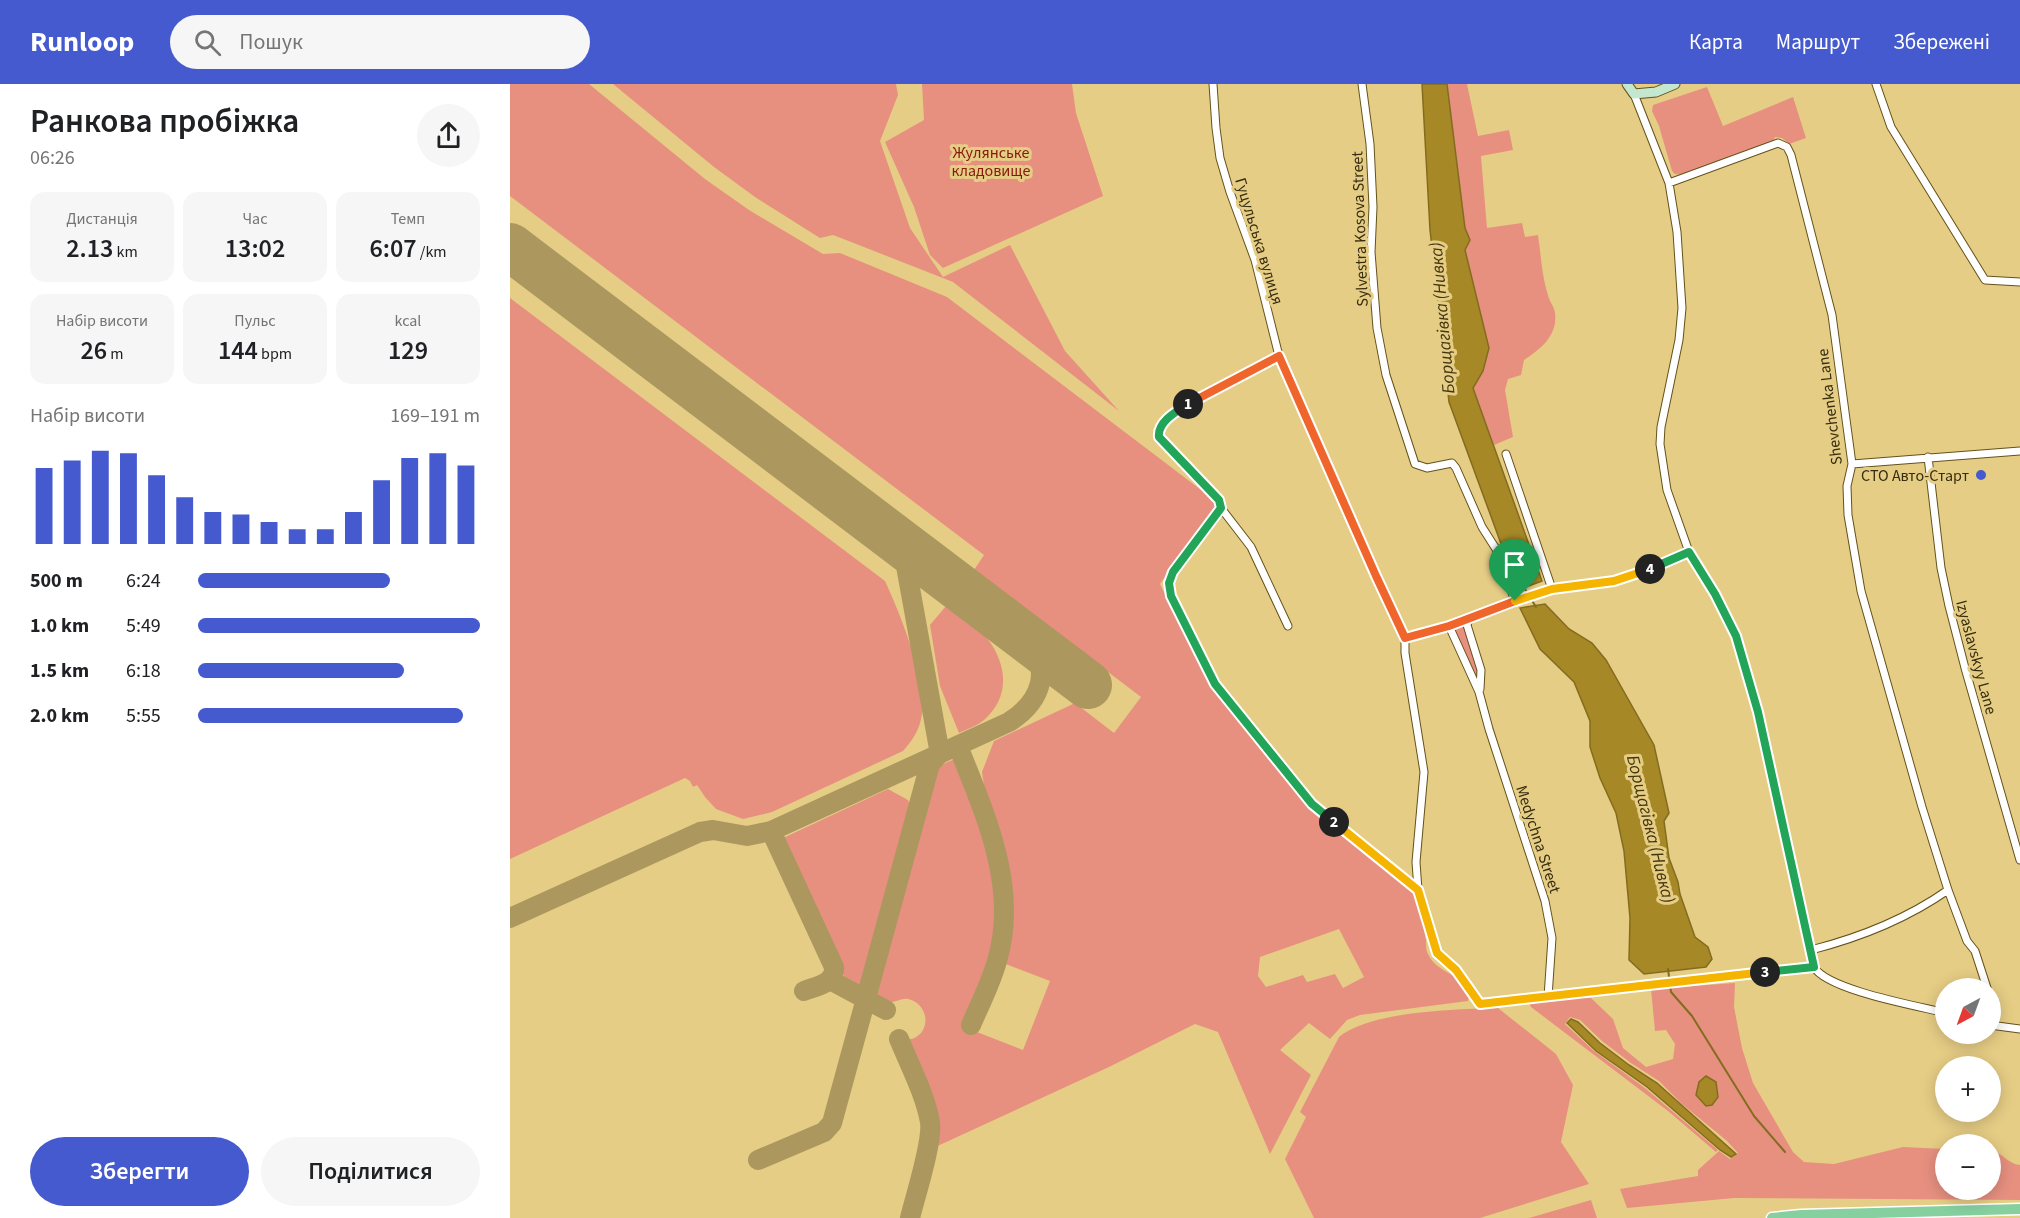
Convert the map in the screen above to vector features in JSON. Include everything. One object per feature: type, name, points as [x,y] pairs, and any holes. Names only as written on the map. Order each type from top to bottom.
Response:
[{"type":"main road","points":[[1772,1218],[1801,1215],[2020,1209]]},
{"type":"street","name":"Гуцульська вулиця","points":[[1213,84],[1220,158],[1255,260],[1279,356],[1405,638],[1424,772],[1416,862],[1418,890],[1437,953],[1456,970],[1480,1004],[1548,997]]},
{"type":"street","name":"Sylvestra Kosova Street","points":[[1362,84],[1373,207],[1371,252],[1374,299],[1384,364],[1402,429],[1415,464],[1427,468],[1452,464],[1456,468],[1482,527],[1496,549],[1515,601]]},
{"type":"street","points":[[1627,84],[1634,94],[1669,183],[1677,232],[1682,308],[1679,340],[1661,427],[1660,444],[1666,490],[1689,552],[1715,594],[1736,636],[1758,712],[1814,967],[1827,979],[1851,989],[1935,1010]]},
{"type":"street","points":[[1634,94],[1656,92],[1675,84]]},
{"type":"street","points":[[1876,84],[1891,127],[1985,280],[2020,282]]},
{"type":"street","name":"Shevchenka Lane","points":[[1669,183],[1778,143],[1787,147],[1832,315],[1852,464],[1847,486],[1848,515],[1861,591],[1948,890],[1967,941],[1975,951],[1984,978]]},
{"type":"street","points":[[1279,356],[1189,403],[1167,419],[1158,432],[1159,437],[1219,500],[1221,508],[1251,547],[1288,626]]},
{"type":"street","points":[[1852,464],[2020,451]]},
{"type":"street","points":[[1506,454],[1552,589]]},
{"type":"street","name":"Izyaslavskyy Lane","points":[[1928,457],[1941,568],[1949,606],[2020,860]]},
{"type":"street","points":[[1221,508],[1173,572],[1169,583],[1171,596],[1215,684],[1312,804],[1418,890]]},
{"type":"street","points":[[1405,638],[1449,626],[1552,589],[1614,581],[1659,566],[1689,552]]},
{"type":"street","name":"Medychna Street","points":[[1469,619],[1467,625],[1481,670],[1479,692]]},
{"type":"street","name":"Medychna Street","points":[[1449,626],[1479,692],[1545,901],[1552,938],[1548,997]]},
{"type":"street","points":[[1811,950],[1880,926],[1948,890]]},
{"type":"street","points":[[1548,997],[1814,967]]},
{"type":"street","points":[[2001,1026],[2020,1029]]},
{"type":"green space","points":[[510,84],[589,84],[705,179],[749,210],[823,254],[840,253],[947,297],[1213,499],[1215,506],[1160,584],[1208,682],[1308,807],[1415,894],[1422,917],[1427,953],[1437,966],[1460,982],[1469,997],[1468,1001],[1360,1015],[1347,1020],[1330,1039],[1309,1023],[1280,1050],[1311,1075],[1270,1154],[1218,1032],[1195,1024],[1109,1067],[931,1149],[934,1123],[904,1040],[909,1040],[921,1033],[925,1023],[924,1012],[918,1004],[908,999],[889,1002],[875,996],[938,766],[955,759],[985,837],[996,889],[997,916],[994,944],[987,972],[964,1027],[1023,1050],[1050,981],[1003,963],[1010,927],[1008,875],[1002,844],[986,800],[982,772],[994,741],[1075,703],[1114,733],[1141,697],[974,570],[984,555],[510,196]],"holes":[[[1339,929],[1364,977],[1343,988],[1335,974],[1307,982],[1303,975],[1266,987],[1258,976],[1260,957]]]},
{"type":"green space","points":[[613,84],[896,84],[898,95],[880,141],[910,228],[943,277],[1010,245],[1065,351],[1119,411],[953,282],[833,235],[820,238],[755,197],[714,167]]},
{"type":"green space","name":"Жулянське кладовище","points":[[922,84],[1072,84],[1076,113],[1103,196],[943,268],[930,255],[914,207],[885,142],[924,120]]},
{"type":"green space","points":[[1447,84],[1467,84],[1478,136],[1509,130],[1513,150],[1481,156],[1487,228],[1522,223],[1525,237],[1538,235],[1544,281],[1555,313],[1554,328],[1547,341],[1524,360],[1521,375],[1508,379],[1505,390],[1513,437],[1494,445],[1473,387],[1483,371],[1489,347],[1464,250],[1470,239],[1465,228]]},
{"type":"green space","points":[[1707,87],[1723,126],[1793,97],[1806,138],[1789,144],[1782,138],[1775,137],[1773,142],[1685,175],[1675,174],[1652,111],[1653,105]]},
{"type":"green space","points":[[510,298],[885,581],[912,651],[921,691],[920,723],[913,738],[903,751],[772,812],[743,819],[716,809],[697,785],[693,787],[685,778],[510,859]]},
{"type":"green space","points":[[946,606],[983,633],[994,648],[1002,669],[1002,690],[993,711],[975,726],[959,733],[940,686],[930,625]]},
{"type":"green space","points":[[1457,626],[1466,627],[1480,670],[1478,683],[1455,633]]},
{"type":"green space","points":[[888,789],[908,800],[911,807],[861,989],[847,982],[781,839]]},
{"type":"green space","points":[[1735,983],[1734,1007],[1742,1048],[1753,1083],[1793,1152],[1804,1162],[1834,1164],[1903,1147],[1935,1149],[1935,1199],[1734,1198],[1627,1208],[1620,1189],[1698,1176],[1698,1170],[1719,1151],[1730,1159],[1738,1153],[1659,1081],[1602,1041],[1580,1020],[1570,1017],[1565,1024],[1594,1051],[1645,1088],[1718,1150],[1716,1152],[1668,1111],[1531,1007],[1529,1002],[1584,996],[1591,998],[1613,1019],[1623,1048],[1646,1067],[1673,1059],[1675,1044],[1666,1030],[1655,1031],[1651,989]]},
{"type":"green space","points":[[1498,1008],[1556,1054],[1573,1085],[1561,1142],[1589,1184],[1480,1218],[1314,1218],[1285,1159],[1306,1117],[1300,1112],[1339,1037],[1353,1028],[1392,1017],[1438,1011]]},
{"type":"green space","points":[[2001,1155],[2012,1163],[2020,1165],[2020,1200],[2001,1200]]},
{"type":"green space","points":[[1591,1200],[1597,1218],[1529,1218]]},
{"type":"water","points":[[1422,84],[1447,84],[1465,228],[1470,240],[1465,250],[1489,348],[1483,371],[1473,388],[1542,581],[1518,590],[1449,402],[1430,230]]},
{"type":"water","points":[[1545,604],[1569,629],[1592,643],[1606,660],[1654,745],[1669,813],[1664,821],[1669,858],[1695,937],[1708,947],[1712,959],[1706,967],[1644,974],[1629,960],[1630,918],[1624,851],[1616,813],[1600,778],[1590,747],[1590,721],[1574,682],[1540,649],[1520,608]]},
{"type":"water","points":[[1571,1019],[1578,1022],[1600,1043],[1629,1065],[1657,1083],[1736,1154],[1731,1157],[1720,1150],[1647,1087],[1596,1051],[1567,1023]]},
{"type":"water","points":[[1706,1076],[1716,1082],[1718,1097],[1712,1105],[1706,1106],[1696,1095],[1699,1082]]},
{"type":"waterway","name":"Борщагівка (Нивка)","points":[[1523,586],[1536,607]]},
{"type":"waterway","name":"Борщагівка (Нивка)","points":[[1668,969],[1671,992],[1692,1016],[1754,1116],[1785,1152]]},
{"type":"taxiway","points":[[902,544],[940,754]]},
{"type":"taxiway","points":[[510,918],[700,832],[713,830],[747,836],[771,831],[1009,722],[1029,704],[1040,683],[1039,660],[1033,648],[1023,637]]},
{"type":"taxiway","points":[[958,746],[979,798],[996,851],[1004,906],[1003,933],[997,961],[971,1025]]},
{"type":"taxiway","points":[[758,1160],[824,1132],[832,1123],[930,764],[938,755]]},
{"type":"taxiway","points":[[771,831],[834,967],[829,980],[804,991]]},
{"type":"taxiway","points":[[830,980],[886,1010]]},
{"type":"taxiway","points":[[899,1039],[921,1091],[930,1122],[926,1156],[910,1218]]},
{"type":"runway","points":[[510,247],[1088,685]]},
{"type":"place","name":"СТО Авто-Старт","points":[[1981,475]]},
{"type":"route","points":[[1279,356],[1405,638],[1449,626],[1515,601],[1552,589],[1614,581],[1659,566],[1689,552],[1715,594],[1736,636],[1758,712],[1814,967],[1480,1004],[1456,970],[1437,953],[1422,897],[1418,890],[1312,804],[1215,684],[1171,596],[1169,583],[1173,572],[1221,508],[1219,500],[1159,437],[1158,432],[1167,419],[1189,403],[1279,356]]}]
